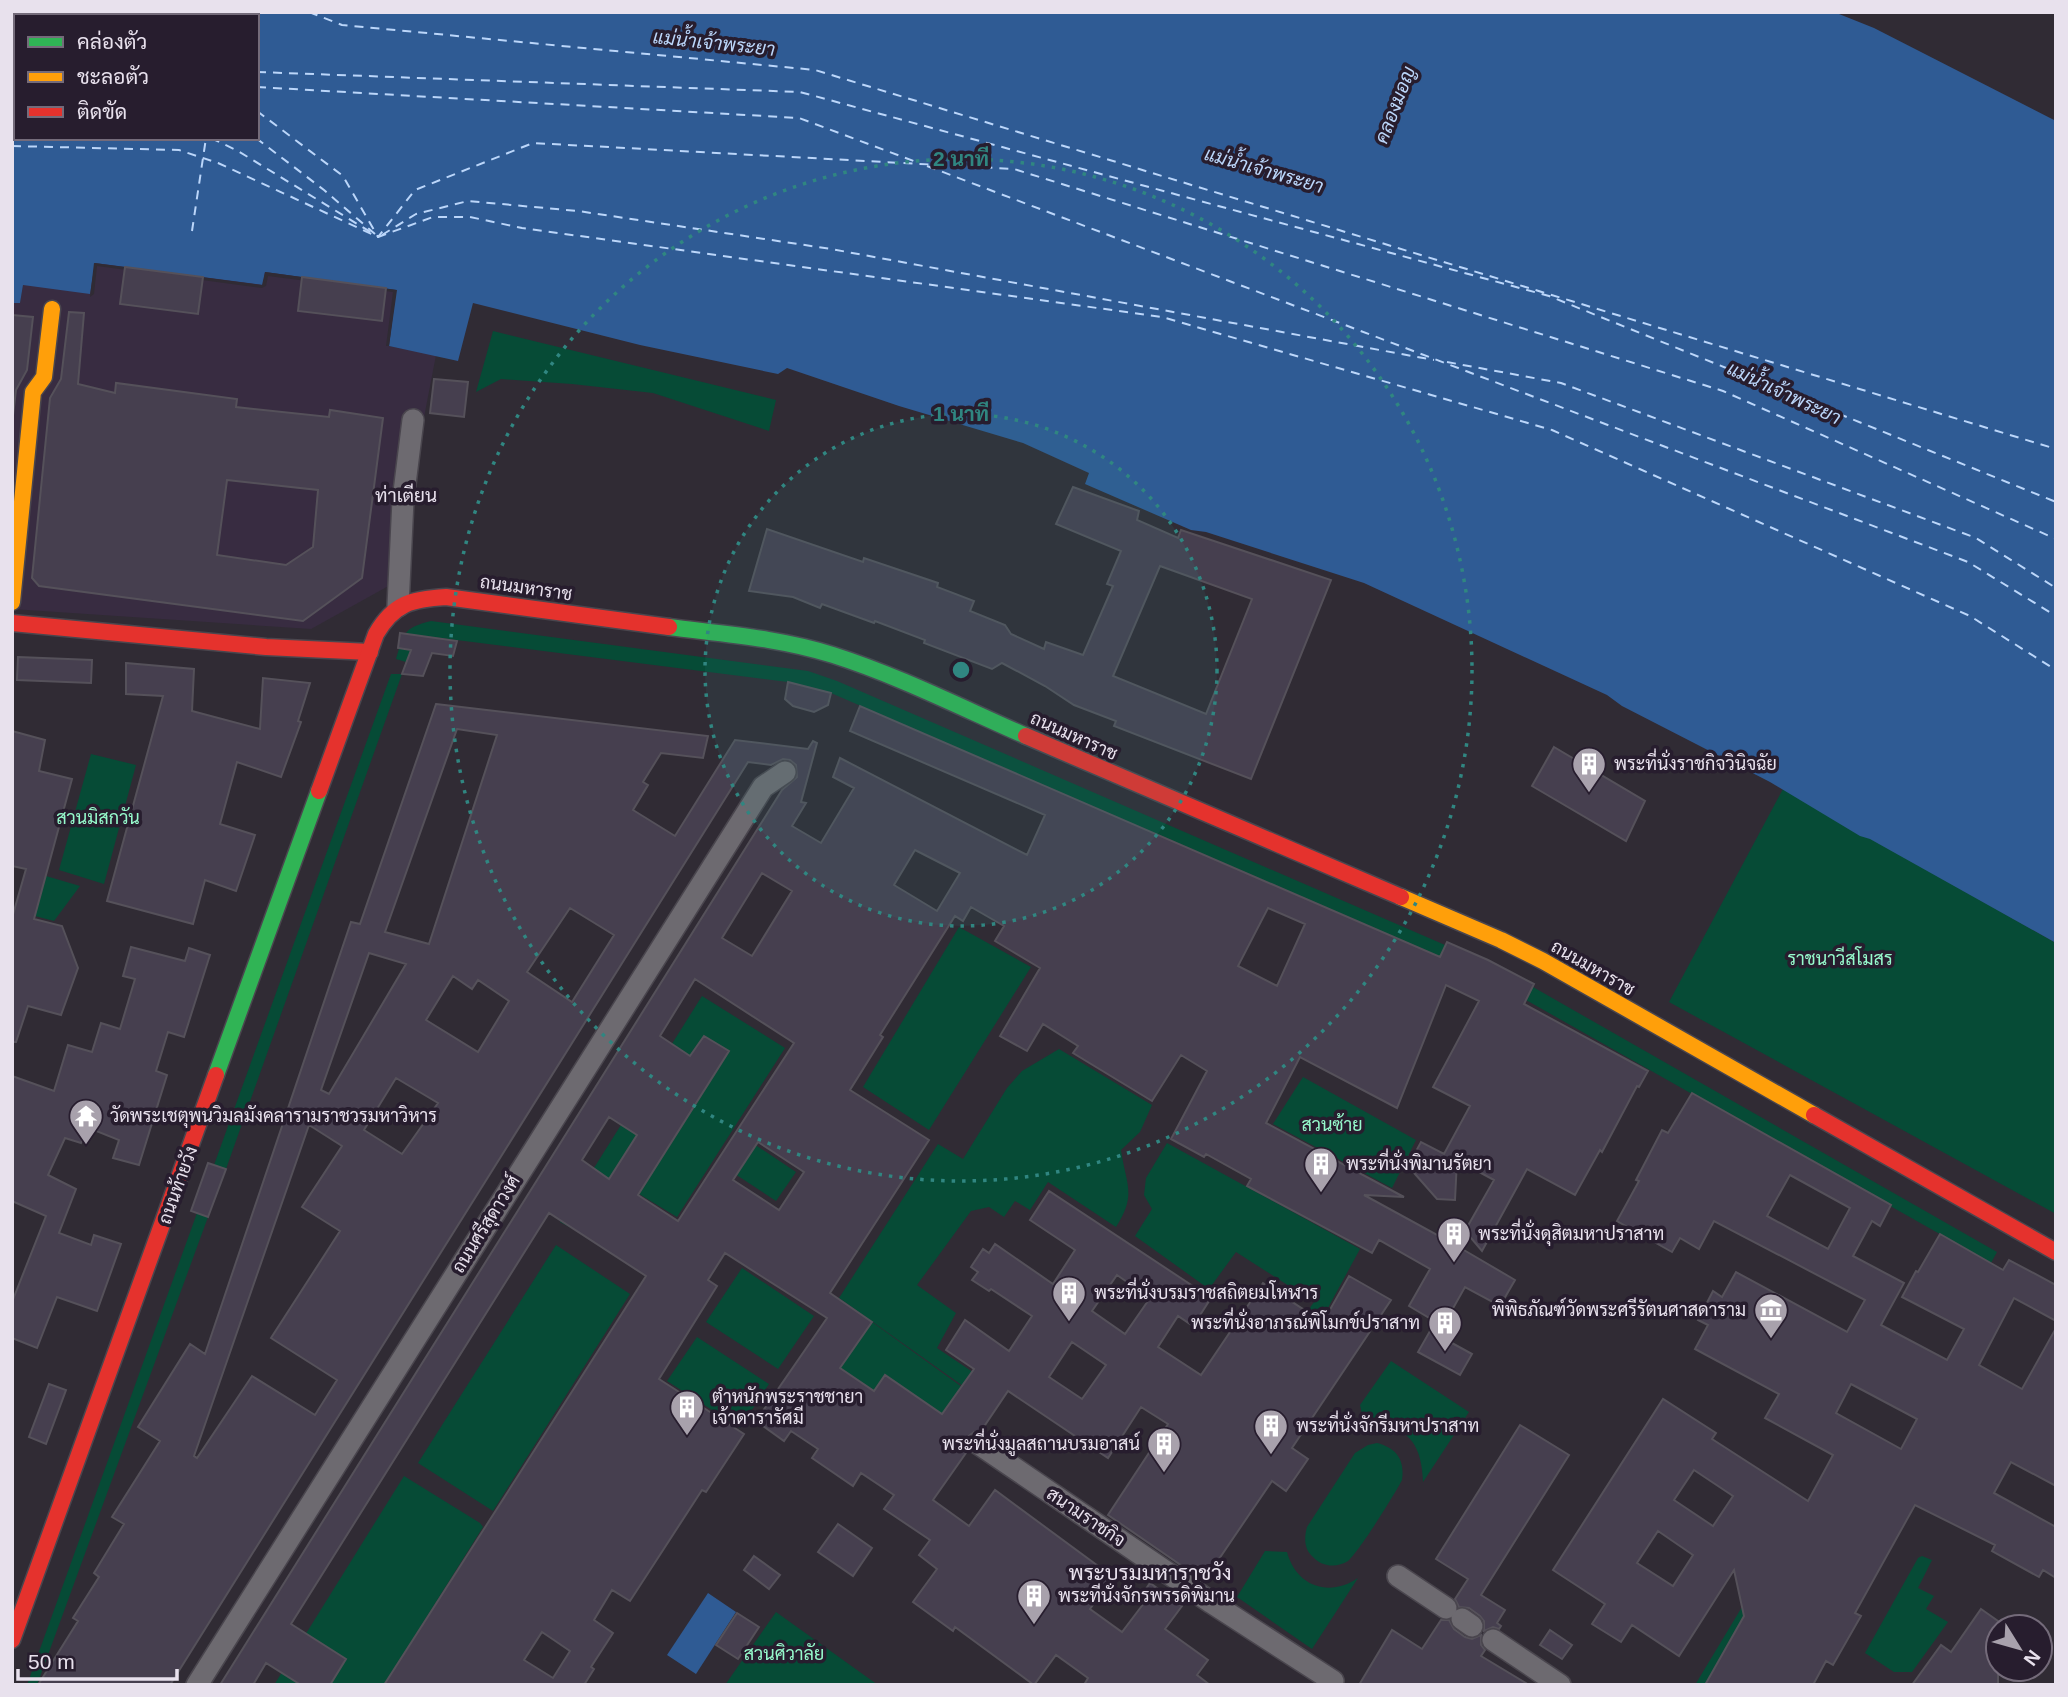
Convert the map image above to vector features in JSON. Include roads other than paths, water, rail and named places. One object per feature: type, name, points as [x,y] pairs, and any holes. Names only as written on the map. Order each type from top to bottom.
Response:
[{"type":"street","points":[[12,602],[23,393],[44,377],[52,309]]},
{"type":"street","points":[[12,623],[266,647],[370,652],[384,618],[398,606],[403,500],[413,420]]},
{"type":"street","name":"ถนนมหาราช","points":[[398,606],[422,598],[446,597],[767,640],[830,654],[862,665],[1445,914],[1543,961],[2056,1252]]},
{"type":"street","name":"ถนนท้ายวัง","points":[[12,1640],[370,652]]},
{"type":"street","name":"ถนนศรีสุดาวงศ์","points":[[197,1685],[763,787],[785,772]]},
{"type":"street","name":"สนามราชกิจ","points":[[979,1444],[1212,1603],[1333,1681]]},
{"type":"street","points":[[1398,1576],[1460,1618]]},
{"type":"street","points":[[1493,1640],[1550,1682]]},
{"type":"water","points":[[12,12],[1834,12],[1874,28],[2056,121],[2056,943],[1870,839],[1860,836],[1770,782],[1622,706],[1607,695],[1364,583],[1206,532],[1191,530],[1085,484],[1089,473],[1023,443],[899,406],[787,368],[778,374],[640,345],[473,303],[458,361],[389,346],[396,290],[265,272],[263,285],[95,263],[90,294],[23,285],[20,303],[12,303]]},
{"type":"water","points":[[708,1593],[736,1612],[696,1674],[667,1655]]},
{"type":"place","name":"พระที่นั่งราชกิจวินิจฉัย","points":[[1589,794]]},
{"type":"place","name":"วัดพระเชตุพนวิมลมังคลารามราชวรมหาวิหาร","points":[[86,1146]]},
{"type":"place","name":"พระที่นั่งพิมานรัตยา","points":[[1321,1194]]},
{"type":"place","name":"พระที่นั่งดุสิตมหาปราสาท","points":[[1454,1264]]},
{"type":"place","name":"พระที่นั่งบรมราชสถิตยมโหฬาร","points":[[1069,1323]]},
{"type":"place","name":"พิพิธภัณฑ์วัดพระศรีรัตนศาสดาราม","points":[[1771,1340]]},
{"type":"place","name":"พระที่นั่งอาภรณ์พิโมกข์ปราสาท","points":[[1445,1353]]},
{"type":"place","name":"ตำหนักพระราชชายา เจ้าดารารัศมี","points":[[687,1437]]},
{"type":"place","name":"พระที่นั่งจักรีมหาปราสาท","points":[[1271,1456]]},
{"type":"place","name":"พระที่นั่งมูลสถานบรมอาสน์","points":[[1164,1474]]},
{"type":"place","name":"พระที่นั่งจักรพรรดิพิมาน","points":[[1034,1626]]},
{"type":"district","name":"ท่าเตียน","points":[[406,495]]},
{"type":"district","name":"พระบรมมหาราชวัง","points":[[1150,1572]]},
{"type":"water label","name":"แม่น้ำเจ้าพระยา","points":[[714,43]]},
{"type":"water label","name":"คลองมอญ","points":[[1395,105]]},
{"type":"water label","name":"แม่น้ำเจ้าพระยา","points":[[1264,170]]},
{"type":"water label","name":"แม่น้ำเจ้าพระยา","points":[[1784,393]]},
{"type":"park label","name":"สวนมิสกวัน","points":[[98,818]]},
{"type":"park label","name":"ราชนาวีสโมสร","points":[[1840,959]]},
{"type":"park label","name":"สวนซ้าย","points":[[1332,1125]]},
{"type":"park label","name":"สวนศิวาลัย","points":[[784,1654]]}]
